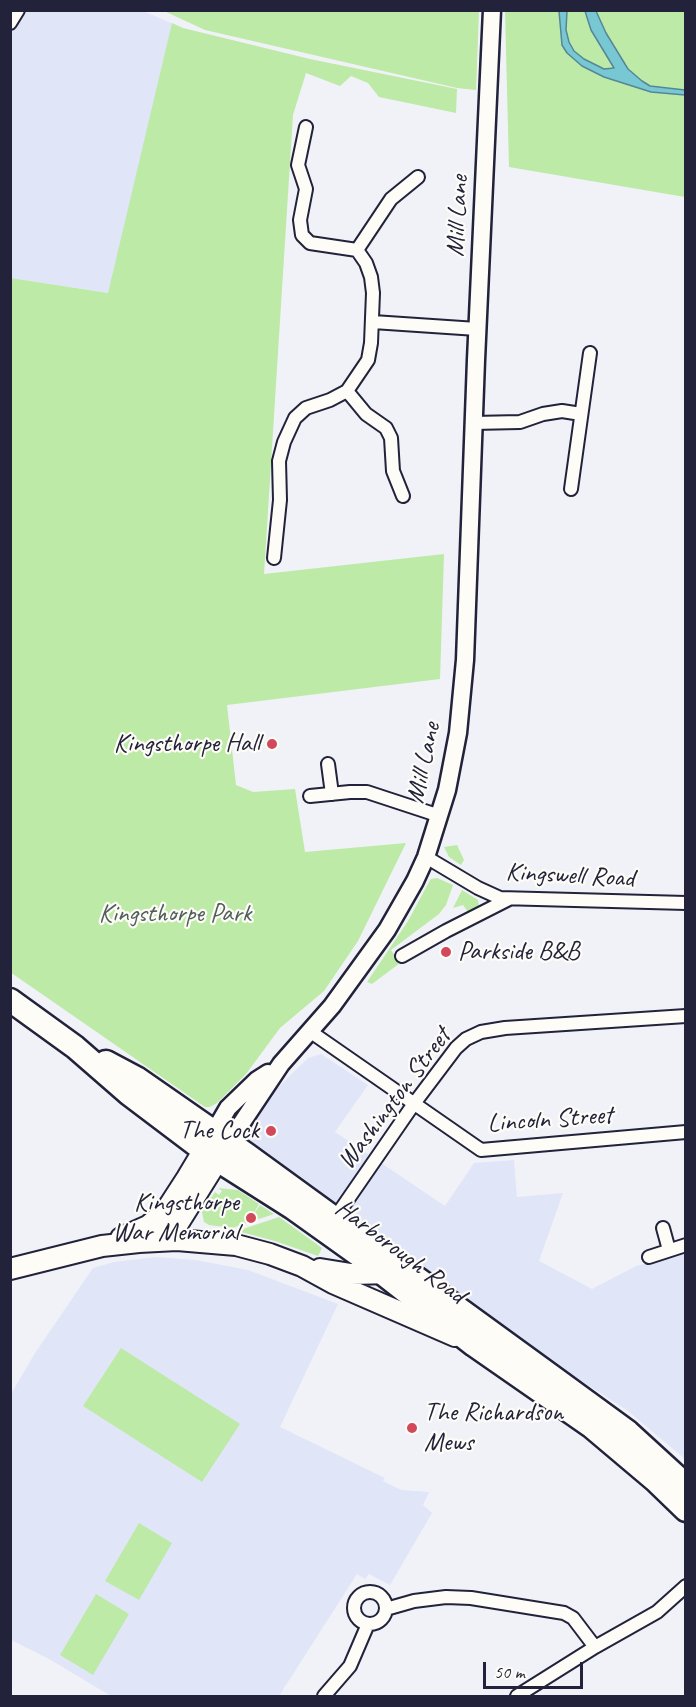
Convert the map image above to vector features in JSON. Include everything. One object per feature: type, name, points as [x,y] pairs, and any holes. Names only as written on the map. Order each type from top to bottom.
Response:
[{"type":"highway","name":"Harborough Road","points":[[10,1000],[75,1047],[138,1079],[334,1218],[628,1432],[686,1485]]},
{"type":"highway","name":"Harborough Road","points":[[225,1141],[293,1208],[382,1273],[474,1345],[592,1427],[656,1481],[686,1510]]},
{"type":"main road","points":[[158,1240],[170,1234],[176,1227],[225,1141]]},
{"type":"main road","points":[[102,1246],[148,1226],[156,1220],[225,1141]]},
{"type":"main road","points":[[10,1269],[102,1246],[158,1240],[236,1245],[261,1251],[302,1266],[333,1283],[474,1345]]},
{"type":"main road","points":[[302,1266],[351,1274],[402,1274],[417,1278]]},
{"type":"street","points":[[10,24],[18,10]]},
{"type":"street","name":"Mill Lane","points":[[225,1141],[281,1064],[314,1034],[377,945],[410,890],[426,857],[440,816],[454,758],[463,691],[492,10]]},
{"type":"street","points":[[274,558],[280,500],[279,461],[284,442],[295,418],[306,408],[330,400],[347,391],[368,360],[373,322],[371,277],[366,263],[357,250],[310,243],[302,235],[300,220],[306,189],[298,165],[306,127]]},
{"type":"street","points":[[357,250],[391,198],[418,177]]},
{"type":"street","points":[[373,322],[477,329]]},
{"type":"street","points":[[571,489],[590,353]]},
{"type":"street","points":[[347,391],[366,414],[386,428],[392,438],[393,471],[403,496]]},
{"type":"street","points":[[473,423],[520,422],[543,414],[562,411],[581,414]]},
{"type":"street","points":[[328,764],[332,794]]},
{"type":"street","points":[[310,796],[367,792],[440,816]]},
{"type":"street","name":"Kingswell Road","points":[[426,857],[490,894],[509,899],[686,903]]},
{"type":"street","points":[[402,956],[446,930],[509,899]]},
{"type":"street","name":"Washington Street","points":[[334,1218],[413,1105],[456,1048],[466,1039],[482,1032],[504,1028],[686,1016]]},
{"type":"street","points":[[225,1141],[241,1145],[241,1134],[254,1111],[314,1034]]},
{"type":"street","name":"Lincoln Street","points":[[314,1034],[474,1146],[487,1150],[686,1132]]},
{"type":"street","points":[[663,1228],[669,1250]]},
{"type":"street","points":[[649,1257],[686,1245]]},
{"type":"street","points":[[517,1696],[595,1647],[657,1612],[686,1586]]},
{"type":"street","points":[[369,1592],[379,1595],[386,1609],[382,1618],[368,1624],[359,1619],[354,1610],[360,1596],[369,1592]]},
{"type":"street","points":[[386,1609],[414,1601],[446,1597],[471,1598],[564,1613],[573,1618],[595,1647]]},
{"type":"street","points":[[324,1696],[350,1666],[368,1624]]},
{"type":"shaded area","points":[[10,11],[143,11],[183,28],[108,293],[11,278]]},
{"type":"shaded area","points":[[321,1054],[368,1085],[335,1132],[445,1206],[474,1163],[514,1160],[517,1197],[563,1193],[539,1261],[592,1289],[636,1266],[685,1254],[685,1459],[628,1411],[476,1313],[244,1139],[244,1134],[269,1096],[308,1058]]},
{"type":"shaded area","points":[[156,1257],[196,1260],[248,1270],[338,1304],[280,1427],[385,1478],[383,1481],[401,1490],[429,1492],[423,1505],[432,1513],[390,1585],[369,1574],[365,1579],[357,1574],[279,1696],[111,1696],[49,1659],[11,1640],[11,1394],[35,1353],[93,1268],[114,1262]]},
{"type":"green space","points":[[164,11],[479,11],[476,90],[457,88],[205,30]]},
{"type":"green space","points":[[505,11],[685,11],[685,197],[509,167]]},
{"type":"green space","name":"Kingsthorpe Park","points":[[172,23],[183,28],[310,59],[457,89],[456,113],[379,97],[368,83],[351,76],[340,86],[306,73],[293,115],[264,574],[444,554],[440,679],[227,705],[236,785],[253,792],[295,789],[305,852],[406,843],[358,941],[324,991],[280,1028],[246,1074],[210,1107],[205,1107],[10,972],[11,278],[108,293]]},
{"type":"green space","points":[[457,845],[464,860],[461,865],[449,857],[444,847]]},
{"type":"green space","points":[[437,878],[453,885],[446,905],[439,914],[391,950],[400,963],[372,984],[367,982],[408,921],[431,879]]},
{"type":"green space","points":[[462,890],[478,900],[477,910],[468,912],[463,905],[453,908]]},
{"type":"green space","points":[[218,1188],[238,1190],[259,1204],[253,1215],[260,1205],[274,1214],[232,1228],[209,1225],[204,1222],[202,1212],[215,1192],[219,1195],[222,1191]]},
{"type":"green space","points":[[279,1217],[322,1248],[318,1256],[241,1232],[243,1229]]},
{"type":"green space","points":[[121,1348],[240,1424],[202,1482],[83,1406]]},
{"type":"green space","points":[[139,1523],[172,1543],[139,1600],[105,1581]]},
{"type":"green space","points":[[96,1594],[129,1614],[93,1675],[60,1655]]},
{"type":"water","points":[[559,11],[567,11],[566,30],[569,42],[574,51],[584,59],[604,69],[614,68],[591,30],[585,11],[596,11],[606,33],[628,69],[650,86],[685,90],[685,95],[651,92],[604,77],[582,66],[567,53],[562,45]]},
{"type":"place","name":"Kingsthorpe Hall","points":[[272,744]]},
{"type":"place","name":"Parkside B&B","points":[[446,952]]},
{"type":"place","name":"The Cock","points":[[271,1131]]},
{"type":"place","name":"Kingsthorpe War Memorial","points":[[251,1218]]},
{"type":"place","name":"The Richardson Mews","points":[[412,1428]]}]
